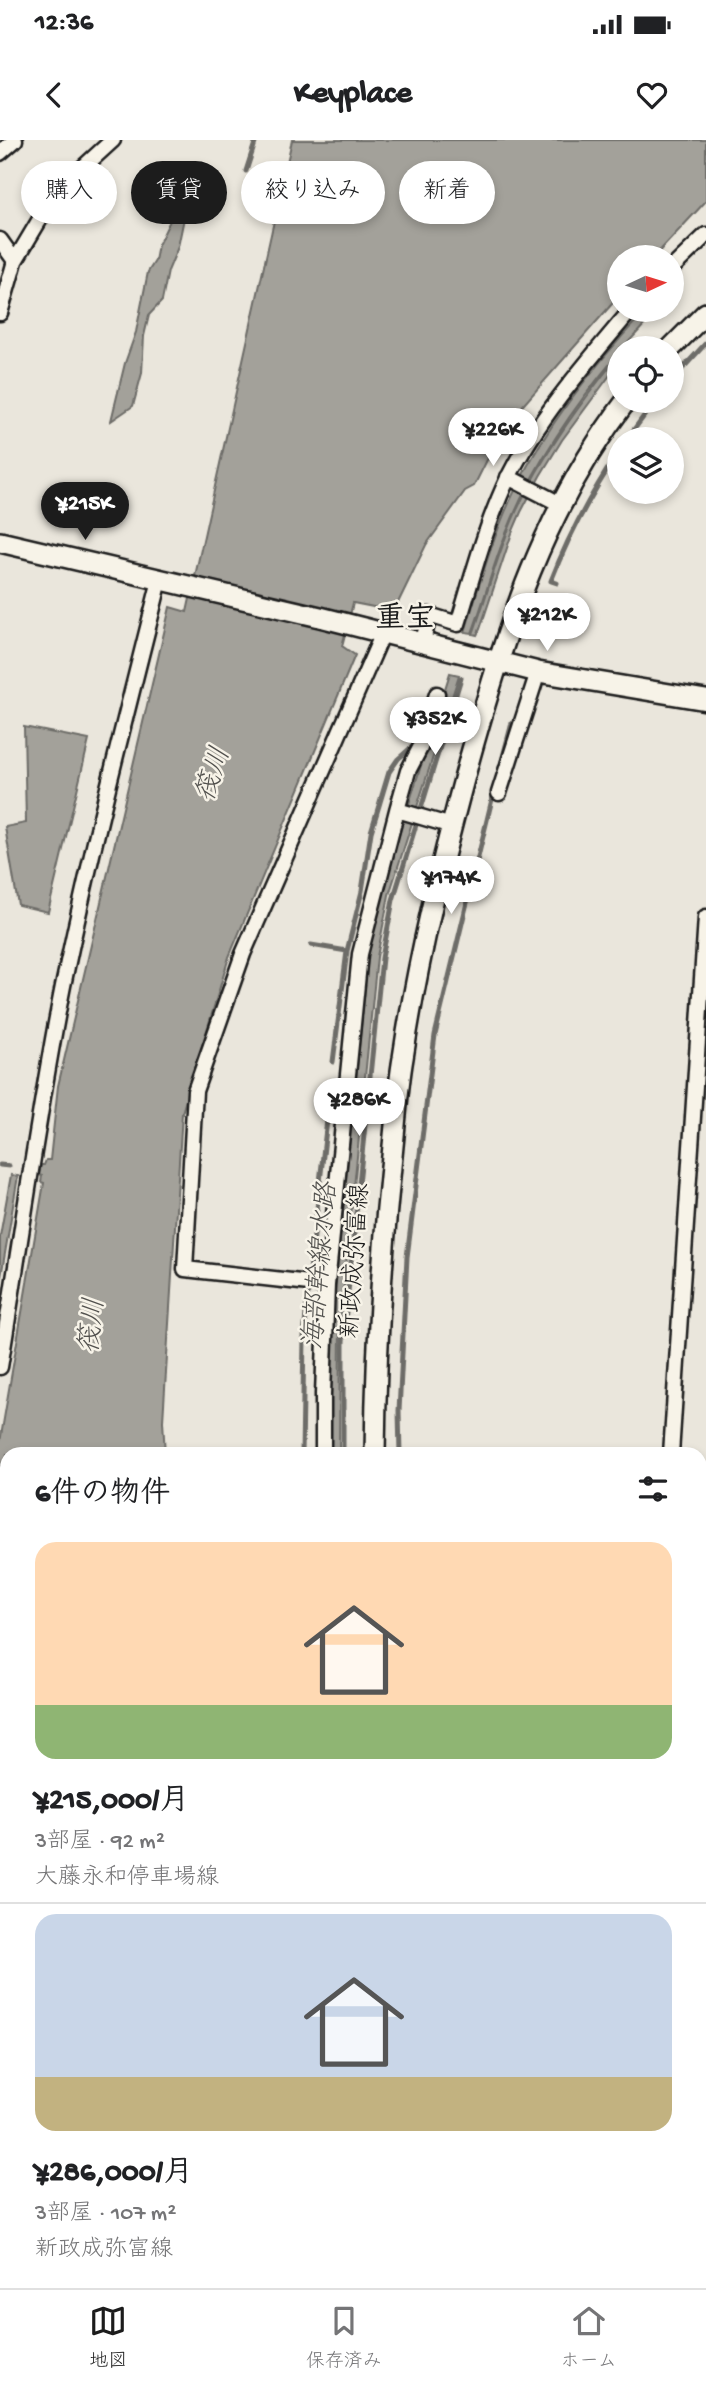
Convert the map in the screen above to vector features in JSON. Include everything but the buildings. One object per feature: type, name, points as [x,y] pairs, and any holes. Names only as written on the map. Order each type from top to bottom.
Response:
[{"type":"main road","points":[[683,336],[706,313]]},
{"type":"main road","name":"新政成弥富線","points":[[375,1447],[376,1359],[382,1247],[402,1058],[433,901],[497,660],[554,501],[584,463],[617,413]]},
{"type":"main road","points":[[0,542],[423,642],[538,672],[706,700]]},
{"type":"street","points":[[0,153],[15,140]]},
{"type":"street","points":[[0,313],[15,261],[48,204],[66,183],[112,141]]},
{"type":"street","points":[[684,256],[706,235]]},
{"type":"street","points":[[0,240],[15,261]]},
{"type":"street","points":[[423,642],[429,615],[457,624],[487,532],[539,427],[621,322]]},
{"type":"street","points":[[512,479],[554,501]]},
{"type":"street","points":[[0,1367],[48,1064],[64,984],[106,798],[160,580]]},
{"type":"street","points":[[327,1285],[185,1269],[195,1091],[243,954],[383,633]]},
{"type":"street","points":[[499,793],[538,672]]},
{"type":"street","points":[[323,1447],[327,1285],[360,954],[400,811],[408,771],[420,748],[437,694]]},
{"type":"street","points":[[400,811],[452,826]]},
{"type":"street","points":[[671,1447],[706,916]]},
{"type":"water","name":"筏川","points":[[292,140],[706,140],[706,201],[665,245],[607,245],[607,310],[503,428],[474,486],[465,491],[426,545],[394,611],[353,603],[342,646],[355,655],[229,957],[182,1113],[163,1421],[165,1447],[0,1447],[44,1183],[39,1175],[41,1165],[50,1160],[58,1086],[170,607],[187,612],[273,224],[385,224],[385,161],[287,161]]},
{"type":"water","points":[[168,224],[183,224],[162,301],[149,315],[144,336],[142,373],[133,406],[111,421],[125,363],[136,332],[148,272],[155,261],[158,245]]},
{"type":"water","points":[[635,322],[647,322],[634,336],[623,336]]},
{"type":"water","points":[[607,354],[607,368],[556,437],[529,483],[497,556],[472,633],[465,632],[494,539],[509,503],[544,438],[575,393]]},
{"type":"water","points":[[607,370],[607,379],[562,440],[521,512],[480,629],[477,635],[473,634],[504,542],[526,491]]},
{"type":"water","points":[[450,673],[459,675],[389,895],[377,957],[340,1327],[339,1447],[330,1447],[329,1350],[368,956],[382,890]]},
{"type":"water","points":[[24,727],[89,740],[48,912],[18,905],[5,827],[26,823]]},
{"type":"water","points":[[11,1175],[18,1176],[0,1283],[0,1236]]},
{"type":"waterway","points":[[249,161],[256,140]]},
{"type":"waterway","points":[[684,367],[706,343]]},
{"type":"waterway","points":[[636,427],[646,413]]},
{"type":"waterway","points":[[557,583],[551,581],[565,547],[607,472]]},
{"type":"waterway","name":"海部幹線水路","points":[[343,1447],[343,1341],[382,958],[393,900],[461,678]]},
{"type":"waterway","points":[[500,768],[512,723]]},
{"type":"waterway","points":[[333,1062],[347,951],[362,891],[371,832],[389,772],[398,759],[415,744]]},
{"type":"waterway","points":[[400,1447],[399,1411],[407,1257],[435,1035],[494,791]]},
{"type":"waterway","points":[[311,945],[347,951]]},
{"type":"waterway","name":"海部幹線水路","points":[[310,1271],[331,1084]]},
{"type":"waterway","points":[[0,1165],[9,1166]]},
{"type":"waterway","name":"海部幹線水路","points":[[302,1447],[304,1338],[308,1290]]},
{"type":"district","name":"重宝","points":[[405,620]]}]
